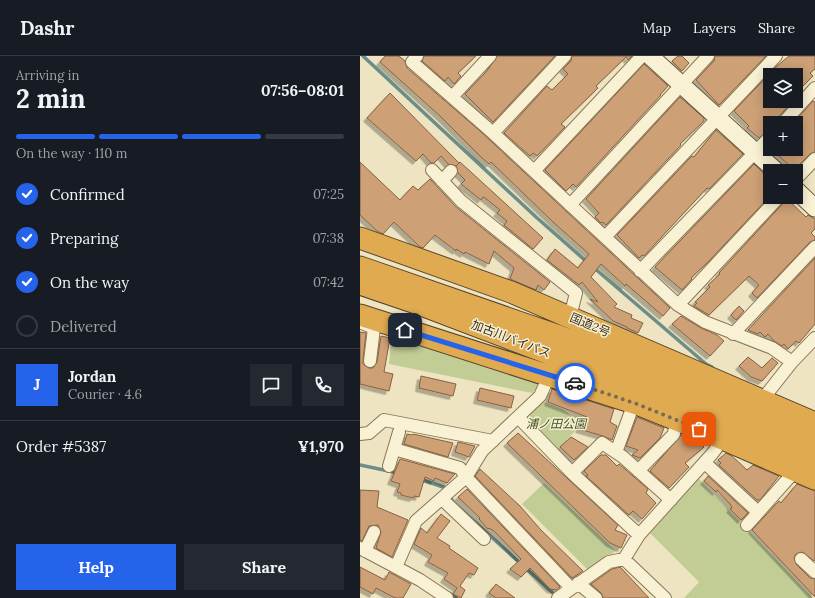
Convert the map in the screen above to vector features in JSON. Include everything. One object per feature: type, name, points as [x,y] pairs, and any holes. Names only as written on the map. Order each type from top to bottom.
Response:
[{"type":"highway","name":"国道2号","points":[[360,238],[511,292],[570,317],[766,394],[815,423]]},
{"type":"highway","points":[[360,248],[557,319],[639,367]]},
{"type":"highway","name":"加古川バイパス","points":[[360,268],[551,334],[639,367],[815,444]]},
{"type":"highway","name":"加古川バイパス","points":[[360,284],[416,303],[684,414],[815,462]]},
{"type":"highway","points":[[360,301],[462,338],[577,371],[684,414],[723,439],[815,480]]},
{"type":"highway","points":[[360,315],[634,403],[684,414]]},
{"type":"street","points":[[417,56],[412,62],[493,133],[678,306],[705,322],[772,348],[792,362]]},
{"type":"street","points":[[452,97],[490,56]]},
{"type":"street","points":[[493,133],[565,56]]},
{"type":"street","points":[[534,172],[642,56]]},
{"type":"street","points":[[650,56],[769,164]]},
{"type":"street","points":[[570,205],[708,56]]},
{"type":"street","points":[[605,237],[776,56]]},
{"type":"street","points":[[789,116],[815,88]]},
{"type":"street","points":[[640,271],[763,144]]},
{"type":"street","points":[[803,172],[815,159]]},
{"type":"street","points":[[432,170],[461,200],[481,209],[576,293],[570,317]]},
{"type":"street","points":[[442,181],[451,171]]},
{"type":"street","points":[[803,197],[815,208]]},
{"type":"street","points":[[678,306],[773,204]]},
{"type":"street","points":[[733,334],[815,247]]},
{"type":"street","points":[[360,322],[374,328],[370,361]]},
{"type":"street","points":[[766,394],[792,362],[815,338]]},
{"type":"street","points":[[396,567],[416,521],[466,477],[482,452],[540,396],[549,376]]},
{"type":"street","points":[[618,447],[634,403]]},
{"type":"street","points":[[638,470],[674,434],[684,414]]},
{"type":"street","points":[[518,417],[572,472],[639,535]]},
{"type":"street","points":[[361,434],[369,433],[384,420],[493,441]]},
{"type":"street","points":[[389,466],[399,432]]},
{"type":"street","points":[[558,597],[608,562],[624,559],[639,535],[705,463],[723,439]]},
{"type":"street","points":[[572,472],[602,443],[638,470],[671,500]]},
{"type":"street","points":[[394,449],[460,468],[466,477],[574,585],[596,598]]},
{"type":"street","points":[[705,463],[758,512]]},
{"type":"street","points":[[747,525],[795,471]]},
{"type":"street","points":[[442,498],[484,539]]},
{"type":"street","points":[[374,532],[363,550],[396,567],[447,598]]},
{"type":"street","points":[[624,559],[647,589],[665,598]]},
{"type":"street","points":[[801,559],[815,572]]},
{"type":"green space","points":[[392,329],[537,378],[539,386],[532,393],[389,364]]},
{"type":"green space","name":"浦ノ田公園","points":[[541,401],[563,409],[573,418],[572,420],[580,426],[558,449],[530,423],[530,415]]},
{"type":"green space","points":[[699,479],[813,598],[684,598],[699,582],[650,533]]},
{"type":"green space","points":[[544,483],[616,551],[589,571],[522,504]]},
{"type":"building","points":[[385,56],[399,56],[405,61],[407,68],[480,131],[670,308],[663,316],[626,284],[625,286],[601,264],[591,277],[617,304],[614,307],[632,315],[631,318],[643,323],[638,333],[627,328],[613,321],[590,299],[598,302],[582,282],[579,285],[547,260],[555,249],[578,268],[589,254],[554,223],[491,162],[489,164],[482,158],[440,116],[380,62]]},
{"type":"building","points":[[424,56],[476,56],[458,73],[461,76],[454,84],[448,77],[445,81],[422,61]]},
{"type":"building","points":[[497,56],[555,56],[493,122],[465,94],[487,71]]},
{"type":"building","points":[[572,56],[632,56],[628,60],[626,57],[596,86],[598,88],[561,124],[565,127],[537,156],[533,153],[530,156],[504,133],[547,86],[552,90],[568,74],[563,69],[571,61]]},
{"type":"building","points":[[678,56],[682,56],[689,63],[682,71],[672,61]]},
{"type":"building","points":[[715,56],[766,56],[719,105],[696,80],[714,61]]},
{"type":"building","points":[[789,56],[815,56],[815,69],[810,73],[813,76],[803,86],[803,68],[775,68]]},
{"type":"building","points":[[644,64],[668,86],[576,187],[573,184],[566,191],[545,170]]},
{"type":"building","points":[[763,81],[763,108],[787,108],[779,116],[763,116],[763,135],[759,138],[747,128],[749,126],[734,111]]},
{"type":"building","points":[[390,93],[459,163],[456,166],[448,164],[441,156],[434,163],[431,163],[423,154],[416,161],[367,118]]},
{"type":"building","points":[[680,97],[704,118],[704,121],[680,144],[681,145],[606,225],[603,222],[601,223],[595,217],[599,213],[586,199]]},
{"type":"building","points":[[813,101],[815,102],[815,152],[810,154],[800,164],[788,164],[779,156],[803,156],[803,116],[800,116]]},
{"type":"building","points":[[716,130],[743,154],[709,189],[707,188],[644,256],[642,255],[639,258],[617,235],[692,156],[694,157]]},
{"type":"building","points":[[360,162],[400,200],[413,186],[418,190],[430,179],[456,207],[550,282],[544,290],[538,285],[536,290],[510,279],[514,268],[494,251],[489,264],[465,252],[464,254],[456,249],[456,251],[435,235],[423,248],[420,247],[394,222],[383,234],[377,231],[360,215]]},
{"type":"building","points":[[460,162],[543,238],[533,249],[504,225],[507,221],[497,213],[500,210],[485,198],[483,197],[481,200],[461,184],[465,180],[458,173],[456,166]]},
{"type":"building","points":[[754,164],[763,172],[763,203],[691,278],[692,279],[682,290],[655,267]]},
{"type":"building","points":[[782,204],[792,204],[806,217],[808,215],[815,219],[815,229],[811,233],[815,237],[815,240],[810,242],[757,298],[752,293],[759,285],[749,276],[709,315],[694,306],[697,303],[695,302],[710,287],[708,285],[720,274],[719,273]]},
{"type":"building","points":[[815,258],[815,324],[799,343],[796,341],[788,349],[784,344],[782,346],[774,341],[768,334],[765,337],[760,332],[758,334],[748,330]]},
{"type":"building","points":[[739,306],[744,311],[736,320],[731,315]]},
{"type":"building","points":[[681,316],[701,328],[717,335],[724,341],[710,356],[672,324]]},
{"type":"building","points":[[360,332],[366,333],[363,364],[369,368],[373,368],[377,362],[381,336],[390,338],[384,372],[393,374],[389,391],[360,384]]},
{"type":"building","points":[[748,357],[762,368],[772,358],[778,363],[762,381],[751,377],[739,366]]},
{"type":"building","points":[[421,376],[456,384],[453,396],[419,388]]},
{"type":"building","points":[[480,388],[514,396],[511,408],[477,400]]},
{"type":"building","points":[[552,389],[614,409],[610,422],[617,426],[612,440],[579,429],[587,417],[548,402]]},
{"type":"building","points":[[637,417],[664,428],[660,438],[640,458],[632,455],[638,450],[626,446]]},
{"type":"building","points":[[518,433],[618,525],[615,530],[627,535],[621,548],[610,543],[507,443]]},
{"type":"building","points":[[407,434],[453,443],[448,457],[404,444]]},
{"type":"building","points":[[681,435],[699,442],[704,447],[685,463],[689,467],[669,488],[650,471]]},
{"type":"building","points":[[571,437],[588,447],[574,460],[560,447]]},
{"type":"building","points":[[458,442],[475,446],[469,457],[455,452]]},
{"type":"building","points":[[726,453],[732,456],[747,470],[753,465],[779,476],[760,500],[757,500],[719,465],[721,463],[718,460]]},
{"type":"building","points":[[601,455],[606,455],[617,466],[619,464],[648,489],[646,493],[656,503],[642,519],[633,511],[629,515],[586,476],[588,475],[584,471]]},
{"type":"building","points":[[400,459],[455,474],[447,483],[435,478],[434,481],[425,477],[419,497],[414,496],[413,498],[401,495],[401,493],[397,492],[400,484],[391,481]]},
{"type":"building","points":[[480,469],[520,506],[541,530],[583,571],[572,578],[475,476]]},
{"type":"building","points":[[708,476],[748,513],[741,520],[730,509],[732,508],[730,504],[717,490],[716,492],[704,481]]},
{"type":"building","points":[[797,484],[815,491],[815,559],[814,561],[802,552],[796,554],[794,558],[796,564],[810,578],[815,579],[815,597],[752,530],[779,501],[781,503]]},
{"type":"building","points":[[467,489],[560,587],[556,590],[550,589],[530,568],[521,577],[510,569],[521,559],[494,531],[489,528],[488,529],[479,519],[480,518],[458,497]]},
{"type":"building","points":[[360,490],[379,491],[377,507],[408,520],[392,557],[376,548],[381,532],[378,525],[369,526],[362,541],[360,540]]},
{"type":"building","points":[[441,514],[450,521],[437,538],[450,546],[449,548],[478,568],[474,575],[469,573],[460,586],[465,590],[461,598],[453,594],[457,588],[444,579],[448,573],[428,562],[432,555],[414,544],[421,528],[427,533]]},
{"type":"building","points":[[360,567],[385,580],[389,572],[411,584],[403,598],[395,598],[376,588],[373,594],[360,587]]},
{"type":"building","points":[[620,567],[649,598],[603,598],[601,593],[591,584],[612,569]]},
{"type":"building","points":[[496,584],[515,598],[496,598],[489,593]]},
{"type":"waterway","points":[[363,56],[536,217],[587,262]]},
{"type":"waterway","points":[[593,267],[706,364],[712,367]]},
{"type":"waterway","points":[[360,465],[398,473]]},
{"type":"waterway","points":[[420,479],[446,488],[453,502],[521,564]]},
{"type":"waterway","points":[[526,568],[556,596]]},
{"type":"waterway","points":[[449,593],[456,598]]},
{"type":"way so far","points":[[575,383],[637,404],[699,429]]},
{"type":"route","points":[[405,330],[465,350],[575,383]]}]
